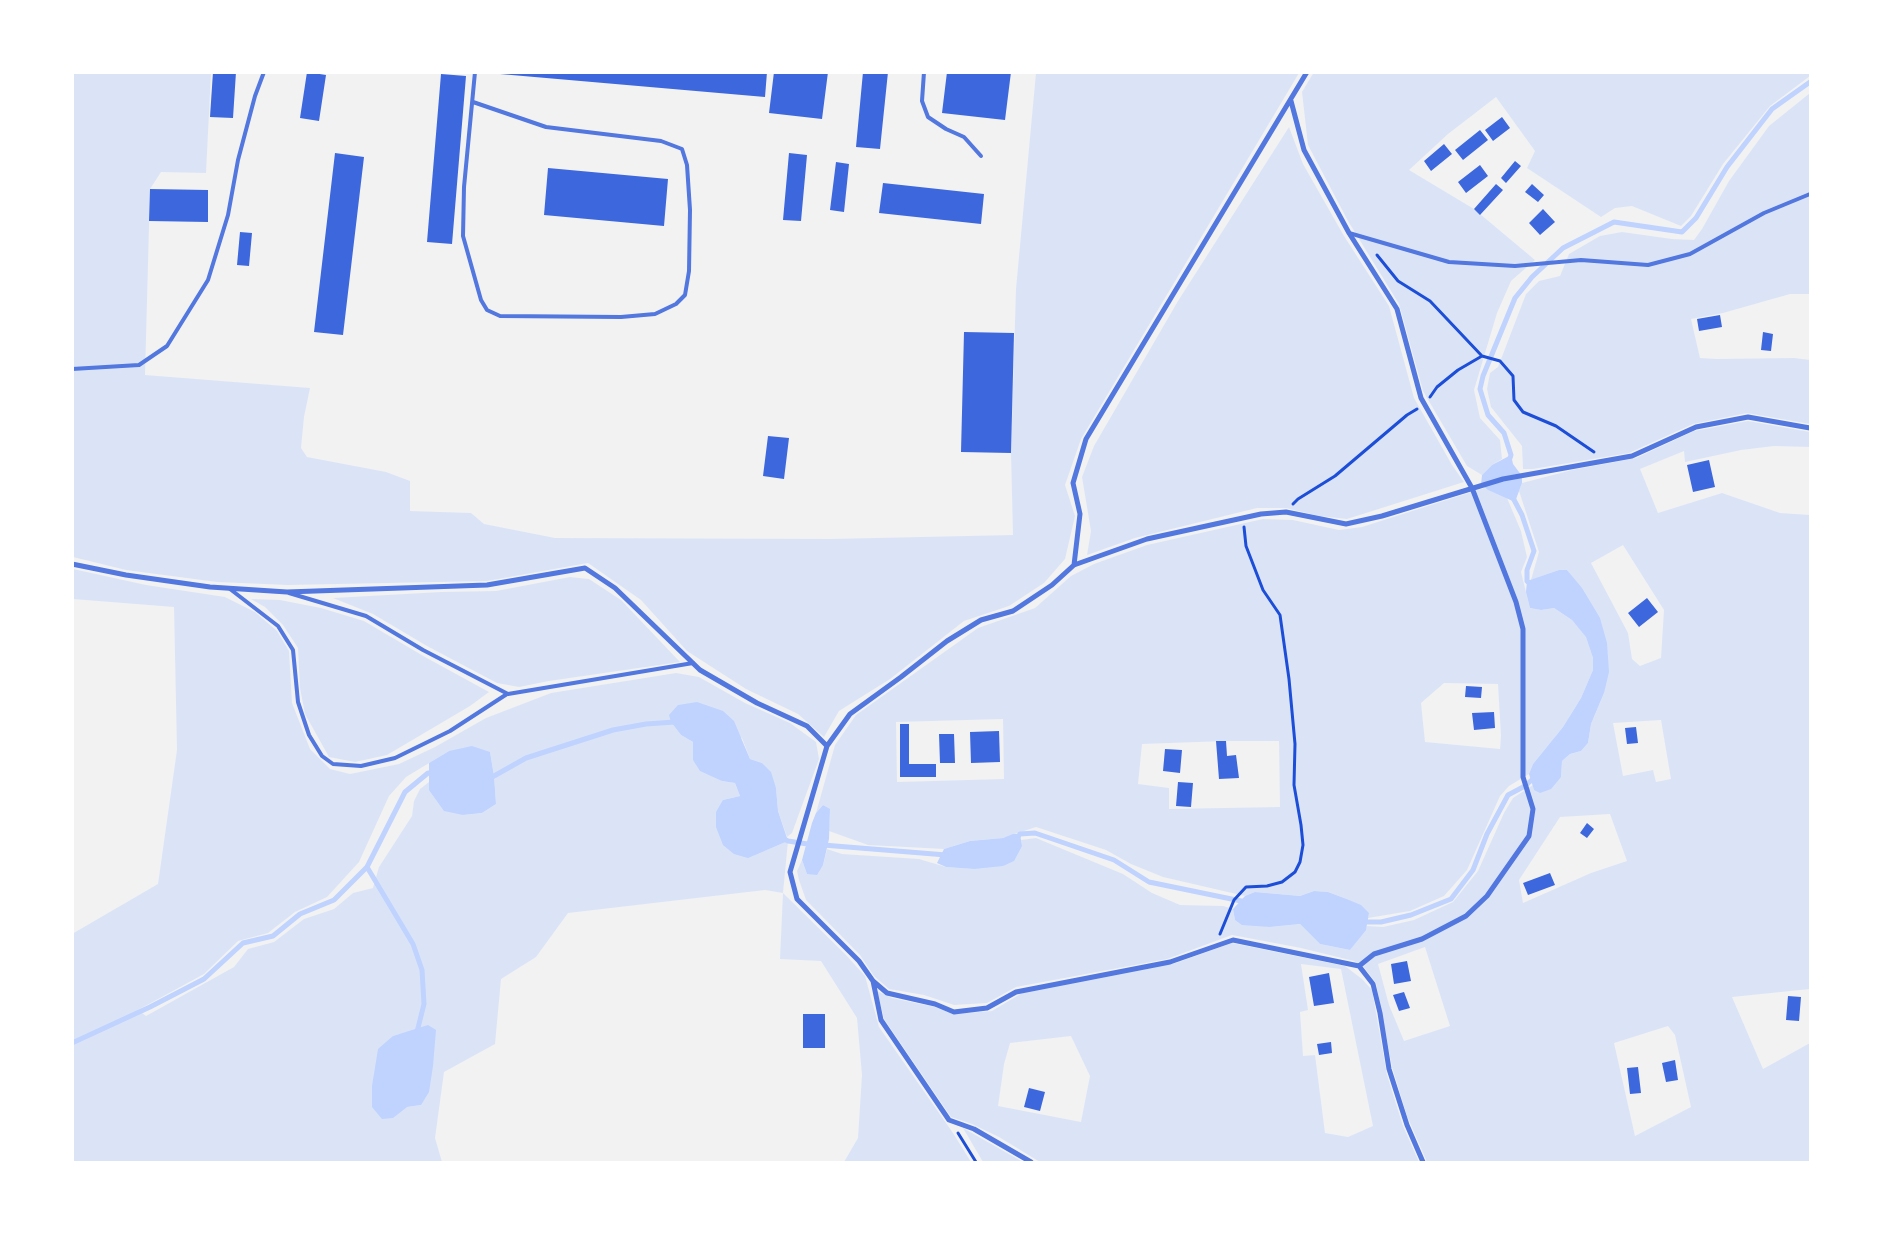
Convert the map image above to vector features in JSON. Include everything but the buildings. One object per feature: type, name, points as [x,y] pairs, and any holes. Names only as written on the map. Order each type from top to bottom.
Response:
[{"type":"street","points":[[1074,565],[1080,514],[1072,483],[1086,439],[1307,72]]},
{"type":"street","points":[[1290,101],[1304,150],[1349,233],[1397,309],[1421,398],[1472,488],[1516,602],[1523,629],[1523,777],[1533,809],[1529,836],[1487,896],[1466,916],[1422,939],[1374,954],[1359,966]]},
{"type":"street","points":[[1423,1162],[1407,1125],[1389,1069],[1380,1013],[1373,984],[1359,966],[1233,940],[1170,962],[1016,992],[988,1008],[954,1012],[935,1004],[887,993],[873,981],[859,962],[797,899],[790,872],[827,746],[850,714],[901,678],[947,640],[980,620],[1013,611],[1052,585],[1074,565],[1147,539],[1261,514],[1286,512],[1346,524],[1382,516],[1503,479],[1632,456],[1696,427],[1748,417],[1810,428]]},
{"type":"street","points":[[72,564],[126,575],[230,589],[287,592],[487,585],[585,568],[615,588],[700,670],[757,703],[807,726],[827,746]]},
{"type":"street","points":[[873,981],[881,1020],[949,1120],[974,1129],[1031,1162]]},
{"type":"lane","points":[[72,369],[139,365],[167,346],[208,280],[228,215],[238,160],[255,96],[264,72]]},
{"type":"lane","points":[[473,102],[546,127],[661,141],[682,149],[688,165],[690,210],[689,271],[686,295],[676,304],[655,314],[621,317],[500,316],[487,310],[481,300],[463,236],[464,187],[475,72]]},
{"type":"lane","points":[[924,72],[922,101],[928,117],[946,129],[964,137],[981,156]]},
{"type":"lane","points":[[1349,233],[1449,262],[1515,266],[1582,260],[1648,265],[1690,254],[1764,213],[1810,194]]},
{"type":"lane","points":[[230,589],[278,626],[293,650],[298,702],[309,735],[322,756],[333,764],[361,766],[395,758],[450,731],[508,694],[693,663]]},
{"type":"lane","points":[[287,592],[366,616],[423,650],[508,694]]},
{"type":"path","points":[[1360,250],[1377,255],[1398,281],[1430,301],[1482,356],[1500,361],[1513,376],[1514,400],[1523,412],[1556,426],[1610,460]]},
{"type":"path","points":[[1286,512],[1298,499],[1335,476],[1407,415],[1425,404],[1437,387],[1458,370],[1482,356]]},
{"type":"path","points":[[1224,942],[1219,935],[1234,900],[1246,887],[1267,886],[1282,882],[1295,872],[1300,862],[1303,844],[1294,785],[1295,744],[1290,688],[1280,615],[1264,590],[1246,546],[1243,519]]},
{"type":"path","points":[[949,1120],[976,1162]]},
{"type":"shaded area","points":[[1314,72],[1810,73],[1810,76],[1770,106],[1723,164],[1691,216],[1681,226],[1632,206],[1615,208],[1601,217],[1527,168],[1535,151],[1496,97],[1448,134],[1409,170],[1474,209],[1535,260],[1511,281],[1497,313],[1474,390],[1480,418],[1500,440],[1502,459],[1492,465],[1482,475],[1467,466],[1423,391],[1399,304],[1348,221],[1308,145],[1302,92]]},
{"type":"shaded area","points":[[72,73],[211,73],[206,173],[161,172],[150,189],[145,375],[310,388],[304,417],[301,448],[307,457],[386,472],[410,481],[410,511],[471,513],[484,524],[555,538],[830,539],[1013,535],[1011,453],[1016,289],[1036,73],[1299,73],[1081,439],[1065,485],[1075,516],[1065,559],[1044,583],[1009,606],[964,621],[890,679],[839,711],[824,737],[798,714],[746,689],[687,651],[641,600],[588,563],[487,581],[288,585],[217,582],[126,570],[73,557]]},
{"type":"shaded area","points":[[1810,93],[1810,294],[1790,294],[1723,313],[1691,319],[1700,358],[1794,358],[1810,360],[1810,424],[1747,413],[1693,424],[1629,453],[1523,469],[1522,446],[1491,407],[1487,389],[1490,373],[1498,367],[1526,294],[1539,281],[1560,276],[1569,254],[1600,236],[1622,232],[1694,240],[1729,181],[1769,126]]},
{"type":"shaded area","points":[[1289,127],[1303,164],[1344,236],[1389,306],[1414,398],[1452,465],[1464,482],[1347,519],[1319,516],[1286,508],[1257,508],[1135,538],[1087,555],[1091,531],[1082,477],[1094,446],[1178,301]]},
{"type":"shaded area","points":[[1748,421],[1810,432],[1810,447],[1774,446],[1741,450],[1685,462],[1684,451],[1640,469],[1658,513],[1722,493],[1780,513],[1810,515],[1810,989],[1732,997],[1763,1069],[1810,1043],[1810,1162],[1427,1162],[1407,1116],[1392,1067],[1376,983],[1363,966],[1354,961],[1301,948],[1232,935],[1167,959],[1016,987],[987,1003],[954,1005],[924,995],[889,989],[874,976],[860,955],[806,900],[797,871],[802,860],[807,874],[823,865],[827,849],[842,854],[919,859],[946,867],[974,869],[1022,846],[1021,840],[1036,838],[1123,874],[1152,893],[1180,905],[1223,906],[1233,909],[1235,920],[1270,927],[1300,924],[1320,944],[1350,950],[1367,926],[1383,927],[1414,920],[1453,902],[1478,871],[1504,813],[1513,798],[1533,785],[1534,790],[1561,777],[1562,761],[1570,754],[1581,751],[1588,743],[1591,724],[1604,693],[1573,579],[1567,570],[1559,570],[1531,580],[1539,552],[1519,491],[1522,483],[1572,470],[1636,458],[1694,431]],"holes":[[[1623,545],[1664,610],[1661,658],[1640,666],[1632,659],[1628,633],[1591,563]],[[1661,720],[1671,779],[1656,782],[1653,770],[1623,776],[1613,723]],[[1610,814],[1627,861],[1591,873],[1523,903],[1519,880],[1560,817]],[[1425,947],[1450,1026],[1404,1041],[1389,1005],[1378,964]],[[1668,1026],[1675,1035],[1691,1107],[1635,1136],[1614,1043]]]},
{"type":"shaded area","points":[[1484,488],[1507,498],[1521,531],[1527,557],[1521,572],[1530,608],[1541,610],[1554,608],[1572,620],[1586,636],[1593,658],[1593,670],[1581,698],[1563,727],[1533,764],[1529,774],[1509,786],[1500,796],[1467,870],[1444,896],[1410,911],[1368,918],[1369,913],[1344,898],[1328,892],[1314,891],[1300,896],[1255,892],[1245,896],[1163,877],[1131,864],[1106,850],[1036,827],[1003,838],[970,841],[944,849],[868,845],[829,831],[830,810],[823,805],[816,813],[835,745],[856,715],[978,628],[1035,608],[1071,576],[1094,564],[1147,545],[1263,519],[1293,520],[1339,530],[1362,527]],"holes":[[[1444,683],[1498,684],[1500,749],[1425,742],[1421,703]],[[1003,719],[1004,779],[897,782],[896,722]],[[1279,741],[1280,807],[1169,809],[1169,788],[1138,784],[1142,744]]]},
{"type":"shaded area","points":[[73,569],[146,585],[225,597],[255,612],[277,631],[289,651],[292,703],[310,749],[330,769],[350,774],[399,764],[435,747],[486,718],[551,693],[676,673],[699,677],[745,703],[790,723],[816,742],[819,759],[792,833],[787,837],[778,811],[776,788],[762,763],[750,759],[742,738],[671,722],[681,735],[693,742],[693,760],[722,781],[735,783],[740,796],[723,800],[764,851],[788,841],[783,893],[765,890],[568,913],[536,957],[501,979],[495,1044],[444,1072],[435,1138],[442,1162],[73,1162],[72,934],[158,884],[177,750],[174,607],[73,599]],"holes":[[[449,751],[490,752],[496,804],[482,813],[463,815],[430,790],[429,782],[420,789],[414,801],[412,816],[379,867],[373,888],[353,893],[334,909],[304,919],[274,942],[248,949],[234,967],[146,1016],[138,1010],[204,974],[238,941],[268,933],[295,912],[327,897],[359,862],[389,796],[406,777]],[[408,1032],[421,1105],[407,1107],[393,1036]]]},
{"type":"shaded area","points":[[570,577],[589,579],[621,600],[680,662],[519,687],[497,683],[427,646],[373,614],[333,598],[496,591]]},
{"type":"shaded area","points":[[251,599],[280,600],[321,608],[364,621],[489,692],[470,706],[387,755],[355,762],[329,757],[305,714],[300,688],[298,648],[283,625],[265,607]]},
{"type":"shaded area","points":[[783,893],[865,976],[879,1027],[971,1162],[844,1162],[858,1138],[862,1075],[857,1018],[821,961],[780,959]]},
{"type":"shaded area","points":[[1232,943],[1345,966],[1362,979],[1372,990],[1387,1075],[1403,1126],[1419,1162],[1040,1162],[999,1137],[972,1124],[951,1117],[884,1019],[877,991],[892,998],[935,1007],[953,1014],[992,1011],[1022,993],[1176,963]],"holes":[[[1301,964],[1341,969],[1373,1126],[1348,1137],[1325,1133],[1315,1055],[1303,1056],[1300,1012],[1308,1010]],[[1071,1036],[1090,1076],[1081,1122],[998,1106],[1004,1064],[1010,1043]]]},
{"type":"shaded area","points":[[963,1128],[1023,1162],[983,1162]]},
{"type":"water","points":[[1511,455],[1513,464],[1522,476],[1522,483],[1515,502],[1481,485],[1482,475],[1492,465]]},
{"type":"water","points":[[1559,570],[1567,570],[1582,588],[1600,618],[1607,643],[1609,672],[1604,693],[1591,724],[1588,743],[1581,751],[1570,754],[1562,761],[1561,777],[1551,789],[1540,793],[1534,790],[1529,774],[1533,764],[1563,727],[1581,698],[1593,670],[1593,658],[1586,637],[1572,620],[1554,608],[1541,610],[1530,608],[1526,592],[1527,581]]},
{"type":"water","points":[[697,702],[723,711],[734,721],[750,759],[762,763],[771,772],[776,788],[778,811],[788,841],[748,858],[734,854],[723,845],[716,827],[716,812],[723,800],[740,796],[735,783],[722,781],[700,771],[693,760],[693,742],[681,735],[671,722],[669,715],[678,705]]},
{"type":"water","points":[[472,746],[490,752],[496,804],[482,813],[463,815],[444,811],[429,790],[429,763],[449,751]]},
{"type":"water","points":[[823,805],[830,809],[829,839],[823,865],[817,875],[807,874],[802,860],[812,823],[816,813]]},
{"type":"water","points":[[1013,834],[1020,834],[1022,846],[1014,861],[1003,866],[974,869],[946,867],[937,863],[944,849],[970,841],[1003,838]]},
{"type":"water","points":[[1314,891],[1328,892],[1344,898],[1361,905],[1369,913],[1366,930],[1350,950],[1320,944],[1300,924],[1270,927],[1242,925],[1235,920],[1233,909],[1245,896],[1255,892],[1300,896]]},
{"type":"water","points":[[428,1025],[436,1030],[429,1092],[421,1105],[407,1107],[393,1118],[382,1119],[372,1107],[372,1086],[378,1049],[393,1036]]},
{"type":"waterway","points":[[1509,461],[1511,455],[1504,433],[1488,415],[1480,389],[1483,376],[1515,298],[1532,277],[1563,248],[1614,222],[1682,232],[1696,218],[1727,167],[1772,109],[1810,82]]},
{"type":"waterway","points":[[1512,496],[1522,515],[1534,551],[1527,570],[1527,581],[1531,585]]},
{"type":"waterway","points":[[489,776],[494,776],[526,758],[613,730],[646,724],[675,722]]},
{"type":"waterway","points":[[72,1043],[150,1007],[204,979],[243,943],[273,936],[300,914],[334,900],[367,867],[405,792],[428,773],[433,774]]},
{"type":"waterway","points":[[1362,922],[1381,922],[1411,915],[1451,899],[1473,870],[1487,834],[1508,795],[1525,786],[1535,777]]},
{"type":"waterway","points":[[1017,838],[1020,834],[1035,833],[1114,860],[1149,882],[1246,902]]},
{"type":"waterway","points":[[784,839],[814,845]]},
{"type":"waterway","points":[[823,845],[946,855]]},
{"type":"waterway","points":[[367,867],[413,944],[422,970],[424,1004],[416,1036]]}]
